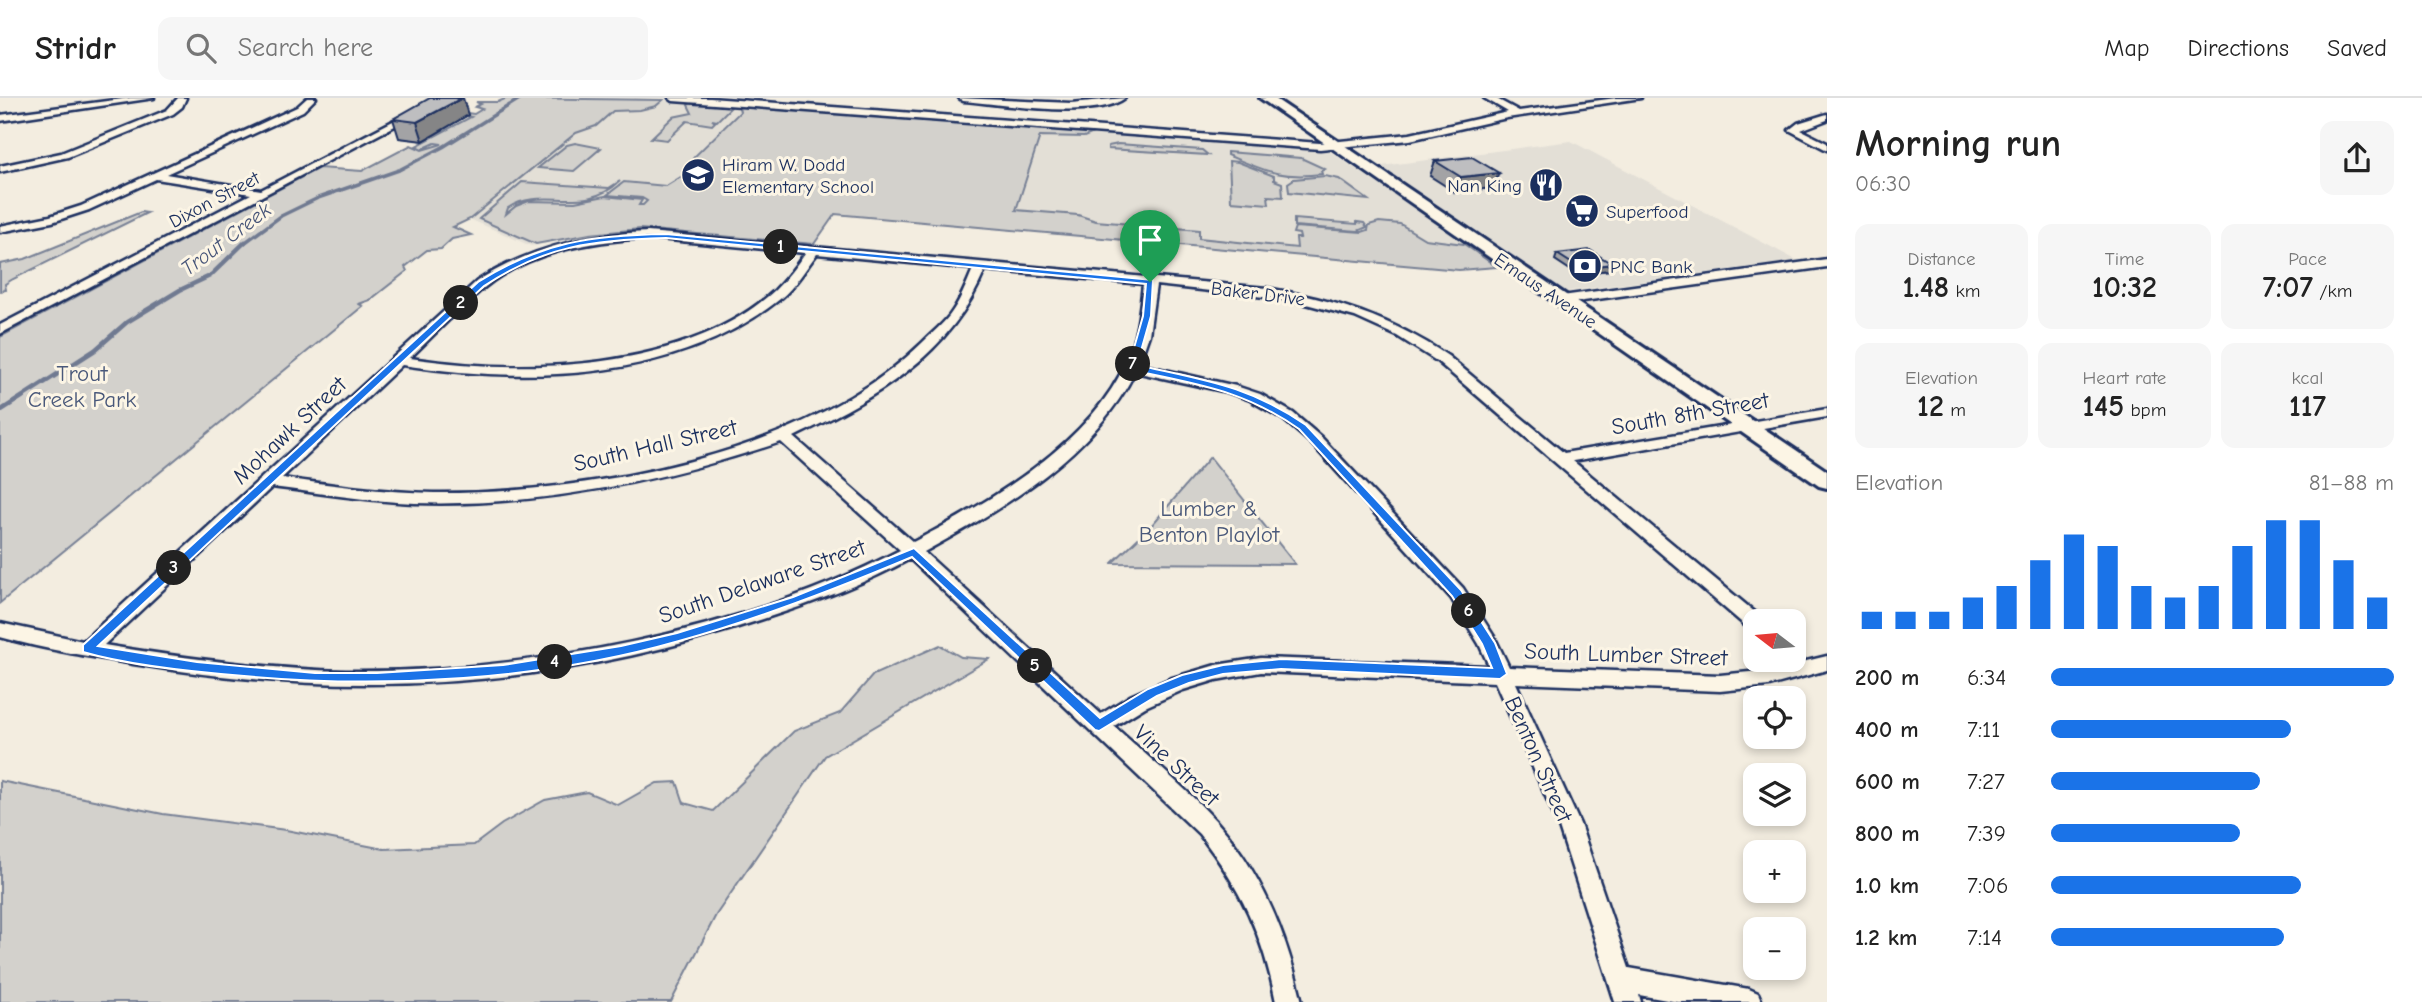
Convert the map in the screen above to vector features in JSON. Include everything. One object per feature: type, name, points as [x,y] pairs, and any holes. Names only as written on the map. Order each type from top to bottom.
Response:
[{"type":"main road","name":"Emaus Avenue","points":[[1266,98],[1827,481]]},
{"type":"street","points":[[0,118],[150,98]]},
{"type":"street","points":[[0,169],[64,155],[170,111],[179,105],[182,98]]},
{"type":"street","points":[[0,229],[70,214],[300,110],[312,98]]},
{"type":"street","name":"Dixon Street","points":[[0,330],[444,98]]},
{"type":"street","points":[[673,98],[1294,144],[1333,144],[1418,135],[1518,114],[1637,98]]},
{"type":"street","points":[[963,98],[1088,107],[1108,105],[1121,98]]},
{"type":"street","points":[[1489,98],[1518,114]]},
{"type":"street","points":[[1827,117],[1794,130],[1827,146]]},
{"type":"street","points":[[156,176],[262,193]]},
{"type":"street","name":"Baker Drive","points":[[530,256],[566,244],[629,236],[666,236],[1292,295],[1336,306],[1383,323],[1443,359],[1743,612]]},
{"type":"street","points":[[398,360],[469,370],[533,371],[601,365],[656,353],[705,336],[763,306],[787,284],[814,250]]},
{"type":"street","name":"Mohawk Street","points":[[87,649],[481,284],[530,256]]},
{"type":"street","points":[[1562,300],[1827,263]]},
{"type":"street","name":"South Hall Street","points":[[269,481],[398,497],[525,494],[659,473],[721,456],[783,435],[866,394],[926,350],[953,320],[981,266]]},
{"type":"street","name":"South Delaware Street","points":[[0,630],[87,649],[197,667],[315,678],[416,676],[503,670],[677,638],[797,600],[914,552],[997,502],[1062,452],[1105,406],[1132,367],[1147,316],[1150,282]]},
{"type":"street","name":"Benton Street","points":[[1132,367],[1231,388],[1272,406],[1302,427],[1457,593],[1488,643],[1569,824],[1624,991]]},
{"type":"street","name":"South 8th Street","points":[[1561,458],[1827,413]]},
{"type":"street","name":"Vine Street","points":[[783,435],[914,552],[1206,827],[1231,856],[1252,889],[1269,925],[1282,963],[1289,1002]]},
{"type":"street","name":"South Lumber Street","points":[[1099,726],[1152,692],[1186,679],[1223,670],[1281,664],[1720,683],[1749,681],[1810,662]]},
{"type":"street","points":[[1624,991],[1749,1002]]},
{"type":"shaded area","points":[[635,98],[1326,149],[1501,266],[1459,270],[835,214],[813,245],[640,231],[605,233],[531,246],[458,214],[479,184]]},
{"type":"shaded area","points":[[1571,141],[1798,261],[1563,292],[1374,167]]},
{"type":"green space","name":"Trout Creek Park","points":[[507,98],[663,100],[656,106],[640,110],[613,111],[596,126],[576,133],[470,219],[453,227],[471,235],[452,239],[441,249],[427,250],[405,267],[407,271],[370,300],[359,304],[363,306],[0,603],[0,337],[319,168],[362,171],[411,145],[422,150],[442,144],[435,143],[422,149],[416,146],[471,117],[466,116],[466,113],[474,114],[482,109],[475,107],[481,104],[476,102],[498,102]]},
{"type":"green space","points":[[692,102],[732,106],[717,121],[712,120],[715,122],[712,125],[687,121],[667,140],[651,138],[673,117],[692,113],[688,105]]},
{"type":"green space","points":[[739,107],[1096,132],[1084,137],[1040,136],[1016,210],[1078,215],[1096,221],[1199,230],[1199,238],[1297,248],[1296,238],[1300,238],[1299,234],[1293,233],[1295,227],[1362,232],[1368,230],[1369,225],[1379,222],[1400,224],[1425,239],[1464,244],[1497,267],[1459,270],[835,214],[814,244],[640,229],[590,234],[536,244],[479,219],[522,182],[609,188],[620,181],[606,191],[592,197],[535,199],[521,202],[508,208],[506,214],[529,201],[575,202],[605,196],[642,200],[639,205],[643,205],[647,201],[642,198],[607,195],[624,182],[666,186],[684,175],[694,157],[740,112]]},
{"type":"green space","points":[[575,143],[601,148],[574,171],[538,168],[567,145]]},
{"type":"green space","points":[[1118,144],[1202,150],[1208,155],[1108,149],[1108,146]]},
{"type":"green space","points":[[1227,152],[1301,158],[1325,169],[1321,171],[1322,174],[1284,174],[1252,165],[1227,155]]},
{"type":"green space","points":[[1229,161],[1274,176],[1274,180],[1282,183],[1283,197],[1268,196],[1269,204],[1231,201]]},
{"type":"green space","points":[[1325,176],[1339,179],[1368,200],[1289,192],[1288,183],[1294,179]]},
{"type":"green space","points":[[141,212],[147,213],[13,279],[5,284],[6,290],[0,291],[0,264],[25,259]]},
{"type":"green space","points":[[1294,219],[1357,222],[1364,223],[1367,227],[1358,231],[1294,226]]},
{"type":"green space","name":"Lumber & Benton Playlot","points":[[1210,457],[1295,564],[1112,563],[1151,526]]},
{"type":"green space","points":[[940,645],[961,657],[989,659],[825,756],[716,915],[671,1002],[0,1002],[0,781],[163,814],[286,830],[384,849],[474,845],[502,824],[545,800],[587,792],[618,805],[657,783],[677,782],[684,803],[713,811],[794,731],[840,713],[873,675]]},
{"type":"building","points":[[430,98],[462,98],[417,122],[393,119]]},
{"type":"building","points":[[1472,157],[1499,173],[1461,177],[1435,161]]},
{"type":"building","points":[[1590,250],[1612,264],[1579,268],[1557,254]]},
{"type":"waterway","name":"Trout Creek","points":[[243,244],[281,216],[318,198],[399,170],[443,147],[521,98]]},
{"type":"waterway","name":"Trout Creek","points":[[0,411],[95,350],[127,322],[180,290],[210,276],[245,242]]},
{"type":"place","name":"Hiram W. Dodd Elementary School","points":[[698,175]]},
{"type":"place","name":"Nan King","points":[[1546,185]]},
{"type":"place","name":"Superfood","points":[[1582,211]]},
{"type":"place","name":"PNC Bank","points":[[1585,266]]},
{"type":"route","points":[[648,235],[1150,282],[1143,335],[1132,367],[1231,388],[1272,406],[1302,427],[1457,593],[1488,643],[1500,674],[1261,665],[1186,679],[1152,692],[1099,726],[914,552],[797,600],[677,638],[621,651],[503,670],[377,678],[315,678],[197,667],[87,649],[481,284],[530,256],[566,244],[610,237],[648,235]]}]
